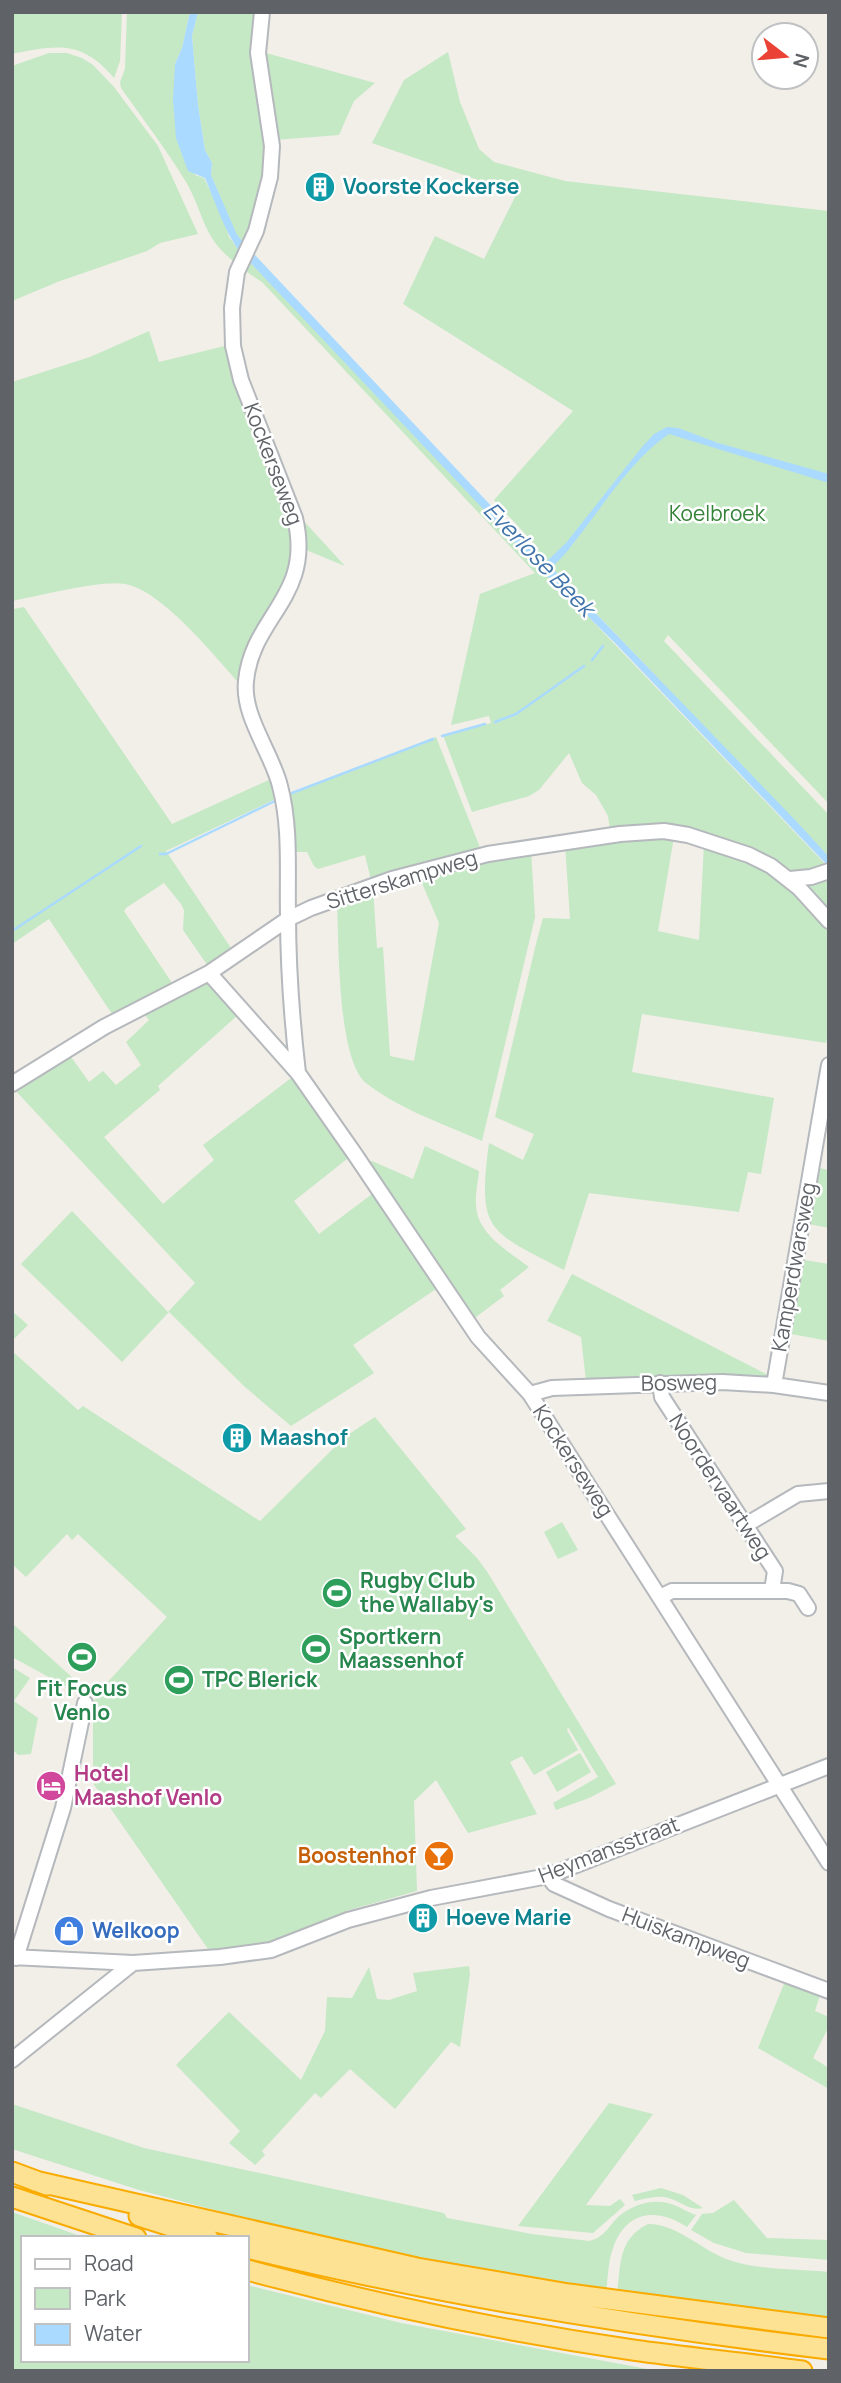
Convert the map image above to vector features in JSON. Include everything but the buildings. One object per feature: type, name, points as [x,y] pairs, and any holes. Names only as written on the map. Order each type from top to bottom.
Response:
[{"type":"highway","points":[[12,2172],[202,2236]]},
{"type":"highway","points":[[35,2181],[417,2268],[569,2294],[829,2328]]},
{"type":"highway","points":[[12,2197],[130,2236]]},
{"type":"highway","points":[[248,2248],[415,2287],[567,2314],[829,2349]]},
{"type":"highway","points":[[248,2270],[414,2311],[633,2350],[803,2371]]},
{"type":"highway","points":[[633,2350],[708,2371]]},
{"type":"street","name":"Kockerseweg","points":[[262,12],[258,53],[272,146],[270,177],[256,232],[237,272],[232,309],[233,345],[241,380],[295,518],[300,539],[296,574],[260,639],[250,661],[246,681],[246,702],[278,778],[285,805],[288,919],[298,1073]]},
{"type":"street","name":"Sitterskampweg","points":[[12,1084],[104,1027],[209,973],[288,919],[391,879],[476,857],[620,834],[664,831],[688,835],[749,855],[790,879]]},
{"type":"street","points":[[790,879],[811,877],[829,871]]},
{"type":"street","points":[[790,879],[829,922]]},
{"type":"street","name":"Kockerseweg","points":[[209,973],[298,1073],[478,1337],[530,1394],[829,1862]]},
{"type":"street","name":"Kamperdwarsweg","points":[[774,1385],[829,1065]]},
{"type":"street","name":"Bosweg","points":[[530,1394],[552,1388],[722,1382],[774,1385],[829,1394]]},
{"type":"street","name":"Noordervaartweg","points":[[660,1383],[662,1396],[775,1572],[772,1591]]},
{"type":"street","points":[[744,1526],[797,1494],[829,1491]]},
{"type":"street","name":"Noordervaartweg","points":[[660,1597],[672,1591],[788,1591],[799,1594],[808,1608]]},
{"type":"street","points":[[14,1958],[63,1808],[85,1703]]},
{"type":"street","name":"Heymansstraat","points":[[14,1958],[133,1963],[220,1957],[271,1950],[360,1917],[431,1898],[548,1876],[829,1766]]},
{"type":"street","name":"Huiskampweg","points":[[548,1876],[554,1884],[608,1909],[829,1991]]},
{"type":"street","points":[[12,2060],[133,1963]]},
{"type":"green space","points":[[12,12],[122,12],[120,61],[114,78],[91,57],[68,48],[12,54]]},
{"type":"green space","points":[[127,12],[190,12],[182,48],[175,64],[195,175],[204,178],[224,218],[229,237],[241,253],[236,263],[210,235],[186,182],[121,88],[120,82],[125,69]]},
{"type":"green space","points":[[198,12],[256,12],[267,161],[246,245],[237,236],[211,175],[212,163],[205,150],[192,36]]},
{"type":"green space","name":"Koelbroek","points":[[448,52],[460,102],[479,149],[494,162],[565,181],[829,211],[829,804],[668,635],[664,641],[829,815],[829,857],[588,605],[580,608],[828,867],[805,873],[793,871],[739,847],[610,830],[608,816],[596,795],[582,783],[569,753],[539,790],[529,796],[472,812],[443,735],[491,723],[489,716],[451,725],[480,594],[535,573],[262,282],[242,269],[247,259],[540,559],[534,552],[539,549],[494,500],[573,411],[403,304],[435,236],[484,259],[515,197],[484,182],[372,143],[404,80]]},
{"type":"green space","points":[[49,53],[67,53],[82,58],[93,65],[114,87],[158,146],[198,234],[160,243],[147,251],[12,301],[12,66]]},
{"type":"green space","points":[[266,53],[375,83],[354,101],[339,135],[275,140]]},
{"type":"green space","points":[[149,331],[159,362],[229,345],[295,529],[293,571],[255,640],[238,682],[186,625],[170,610],[139,589],[125,584],[100,584],[12,601],[12,382],[90,357]]},
{"type":"green space","points":[[301,518],[345,566],[306,550]]},
{"type":"green space","points":[[12,607],[24,607],[172,824],[271,779],[282,796],[166,851],[233,951],[208,966],[183,930],[184,910],[164,883],[124,911],[174,986],[114,1017],[49,919],[12,944]]},
{"type":"green space","points":[[436,737],[481,850],[410,866],[371,880],[365,855],[318,869],[307,852],[294,852],[290,793]]},
{"type":"green space","points":[[674,837],[658,931],[699,940],[704,844],[775,873],[829,929],[829,1029],[826,1043],[642,1014],[632,1072],[774,1098],[761,1174],[748,1172],[739,1212],[589,1193],[564,1270],[504,1236],[494,1226],[485,1196],[489,1143],[523,1160],[534,1134],[495,1117],[536,944],[543,918],[570,919],[565,844]]},
{"type":"green space","points":[[531,848],[535,917],[482,1141],[393,1101],[366,1083],[357,1070],[350,1050],[341,999],[337,904],[373,889],[377,948],[383,947],[390,1056],[414,1061],[439,923],[418,874]]},
{"type":"green space","points":[[829,876],[829,917],[801,882]]},
{"type":"green space","points":[[206,982],[213,985],[238,1015],[158,1086],[160,1090],[104,1137],[163,1204],[214,1160],[203,1145],[295,1075],[352,1155],[294,1201],[319,1234],[376,1191],[439,1287],[353,1345],[374,1373],[291,1426],[245,1387],[169,1312],[122,1362],[21,1264],[72,1211],[168,1312],[195,1283],[13,1088],[69,1054],[89,1082],[103,1071],[116,1085],[141,1065],[126,1042],[149,1020],[143,1012]]},
{"type":"green space","points":[[425,1146],[479,1171],[476,1205],[482,1225],[495,1241],[529,1267],[500,1290],[504,1296],[472,1320],[368,1164],[372,1161],[413,1179]]},
{"type":"green space","points":[[814,1167],[829,1170],[829,1228],[804,1223]]},
{"type":"green space","points":[[798,1259],[829,1264],[829,1341],[786,1333]]},
{"type":"green space","points":[[572,1274],[770,1376],[769,1379],[586,1381],[581,1337],[547,1321]]},
{"type":"green space","points":[[12,1311],[28,1325],[12,1341]]},
{"type":"green space","name":"Sportkern Maassenhof","points":[[12,1351],[78,1410],[83,1406],[260,1521],[346,1436],[375,1417],[466,1529],[455,1536],[488,1573],[616,1784],[589,1798],[556,1810],[553,1803],[598,1777],[568,1727],[567,1730],[578,1750],[534,1775],[522,1756],[510,1762],[537,1814],[468,1833],[436,1780],[414,1801],[417,1891],[346,1911],[347,1914],[259,1945],[208,1951],[211,1948],[208,1949],[93,1783],[95,1696],[167,1617],[78,1534],[72,1540],[67,1534],[26,1577],[12,1564]]},
{"type":"green space","points":[[562,1522],[578,1550],[558,1559],[544,1532]]},
{"type":"green space","points":[[12,1623],[85,1689],[80,1694],[12,1657]]},
{"type":"green space","points":[[12,1667],[30,1678],[14,1701],[38,1718],[31,1754],[18,1755],[12,1749]]},
{"type":"green space","points":[[580,1753],[591,1772],[557,1792],[546,1772]]},
{"type":"green space","points":[[469,1966],[460,2047],[451,2042],[395,2109],[350,2069],[321,2098],[315,2093],[262,2151],[265,2155],[255,2165],[229,2143],[240,2131],[176,2065],[229,2012],[301,2080],[325,2031],[327,1997],[352,1998],[369,1967],[377,1999],[389,2000],[417,1991],[413,1973]]},
{"type":"green space","points":[[786,1979],[820,1995],[815,2011],[829,2017],[829,2026],[813,2058],[829,2068],[829,2089],[758,2048]]},
{"type":"green space","points":[[609,2103],[653,2114],[586,2205],[610,2206],[620,2199],[625,2205],[593,2233],[518,2226]]},
{"type":"green space","points":[[12,2104],[144,2148],[444,2213],[447,2218],[532,2234],[594,2240],[618,2217],[636,2206],[650,2202],[664,2202],[696,2215],[687,2227],[653,2215],[643,2216],[626,2226],[611,2253],[606,2292],[332,2241],[139,2190],[12,2149]]},
{"type":"green space","points":[[661,2188],[683,2195],[703,2208],[688,2207],[664,2197],[635,2201],[632,2195]]},
{"type":"green space","points":[[734,2200],[767,2238],[829,2240],[829,2260],[746,2253],[714,2243],[691,2230],[702,2214],[713,2213]]},
{"type":"green space","points":[[12,2212],[80,2236],[21,2236],[21,2362],[248,2362],[248,2285],[401,2323],[658,2371],[12,2371]]},
{"type":"green space","points":[[648,2224],[669,2228],[737,2263],[829,2272],[829,2319],[617,2293],[626,2245],[638,2230]]},
{"type":"water","points":[[190,12],[198,12],[192,36],[205,150],[212,163],[211,175],[237,235],[246,245],[241,253],[226,227],[205,178],[188,171],[176,138],[173,100],[175,64],[182,48]]},
{"type":"water","name":"Everlose Beek","points":[[252,252],[545,563],[566,543],[642,447],[654,434],[667,427],[678,428],[718,443],[829,474],[829,483],[669,434],[634,466],[568,550],[551,567],[798,823],[829,857],[829,867],[616,644],[537,566],[247,259]]},
{"type":"waterway","points":[[592,660],[603,646]]},
{"type":"waterway","points":[[495,722],[516,714],[584,666]]},
{"type":"waterway","points":[[442,736],[485,724]]},
{"type":"waterway","points":[[292,793],[433,739]]},
{"type":"waterway","points":[[160,854],[166,854],[277,800]]},
{"type":"waterway","points":[[12,931],[141,846]]},
{"type":"place","name":"Voorste Kockerse","points":[[320,187]]},
{"type":"place","name":"Maashof","points":[[237,1438]]},
{"type":"place","name":"Rugby Club the Wallaby's","points":[[337,1593]]},
{"type":"place","name":"Sportkern Maassenhof","points":[[316,1649]]},
{"type":"place","name":"Fit Focus Venlo","points":[[82,1657]]},
{"type":"place","name":"TPC Blerick","points":[[179,1680]]},
{"type":"place","name":"Hotel Maashof Venlo","points":[[51,1786]]},
{"type":"place","name":"Boostenhof","points":[[439,1856]]},
{"type":"place","name":"Hoeve Marie","points":[[423,1918]]},
{"type":"place","name":"Welkoop","points":[[69,1931]]}]
